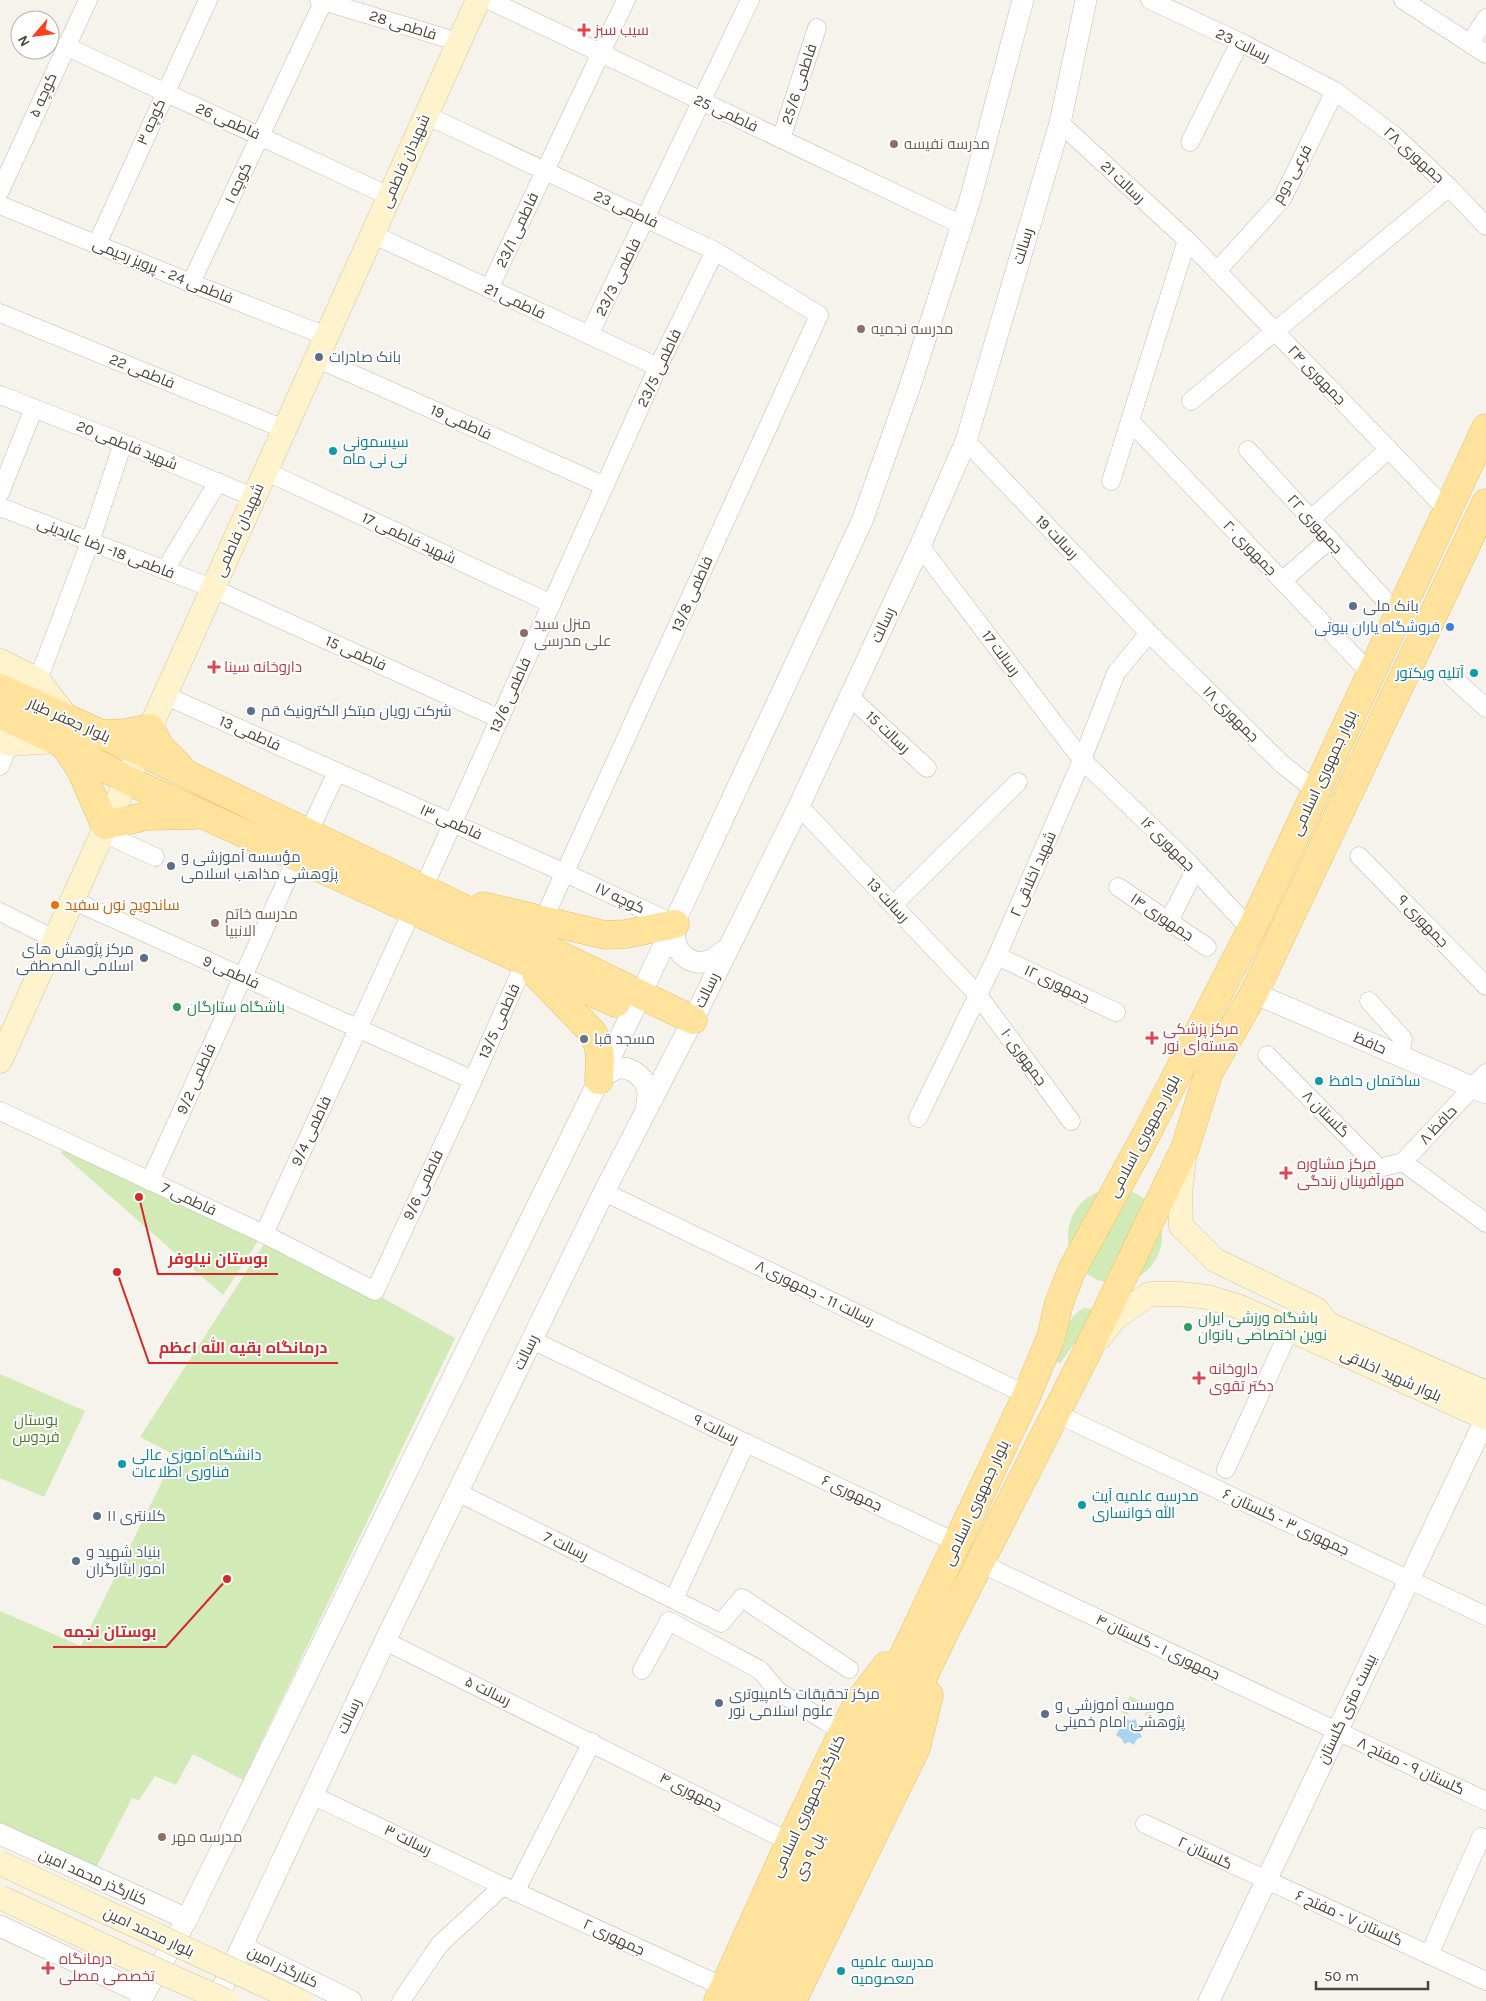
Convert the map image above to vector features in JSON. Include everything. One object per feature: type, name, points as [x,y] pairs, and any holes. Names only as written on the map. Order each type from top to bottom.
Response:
[{"type":"main road","name":"شهیدان فاطمی","points":[[0,1061],[478,0]]},
{"type":"main road","name":"بلوار جمهوری اسلامی","points":[[877,1712],[1027,1395],[1051,1337],[1059,1303],[1072,1270],[1146,1135],[1251,930],[1486,428]]},
{"type":"main road","name":"بلوار جمهوری اسلامی","points":[[902,1724],[943,1636],[1086,1352],[1185,1148],[1208,1072],[1254,993],[1486,503]]},
{"type":"main road","points":[[0,660],[38,680],[81,770],[103,829],[147,816],[204,815]]},
{"type":"main road","name":"بلوار جعفر طیار","points":[[0,688],[126,779],[204,815],[423,898]]},
{"type":"main road","name":"بلوار جعفر طیار","points":[[0,714],[64,736],[101,734],[144,740],[191,777],[423,898]]},
{"type":"main road","points":[[4,742],[64,736]]},
{"type":"main road","points":[[423,898],[534,942],[626,934],[675,924]]},
{"type":"main road","points":[[423,898],[534,942],[637,1003],[689,1028]]},
{"type":"main road","points":[[534,942],[599,1044],[601,1053],[599,1080]]},
{"type":"main road","name":"بلوار شهید اخلاقی","points":[[1185,1148],[1180,1194],[1181,1226],[1216,1260],[1316,1309],[1328,1324],[1486,1393]]},
{"type":"main road","name":"بلوار شهید اخلاقی","points":[[1086,1352],[1116,1317],[1150,1294],[1180,1294],[1207,1297],[1240,1307],[1486,1418]]},
{"type":"main road","name":"کنارگذر جمهوری اسلامی","points":[[727,1996],[790,1842],[844,1730],[859,1701],[918,1624]]},
{"type":"main road","points":[[792,2001],[916,1748],[943,1636]]},
{"type":"main road","name":"پل ۹ دی","points":[[727,1996],[877,1712]]},
{"type":"main road","name":"پل ۹ دی","points":[[769,2001],[902,1724]]},
{"type":"main road","name":"بلوار محمد امین","points":[[0,1862],[299,2001]]},
{"type":"main road","name":"بلوار محمد امین","points":[[0,1896],[226,2001]]},
{"type":"street","name":"کوچه ۵","points":[[0,191],[65,46],[88,0]]},
{"type":"street","name":"کوچه ۳","points":[[97,244],[164,92],[208,0]]},
{"type":"street","name":"فاطمی 28","points":[[322,0],[459,42]]},
{"type":"street","name":"کوچه ۱","points":[[191,283],[322,0]]},
{"type":"street","name":"فاطمی 25","points":[[489,0],[962,225]]},
{"type":"street","name":"فاطمی 23/1","points":[[489,289],[626,0]]},
{"type":"street","name":"فاطمی 23/3","points":[[589,335],[703,102],[750,0]]},
{"type":"street","points":[[0,1926],[142,1998],[187,1919],[637,1003],[862,521],[910,386],[962,225],[1023,0]]},
{"type":"street","name":"رسالت","points":[[216,2001],[385,1640],[604,1192],[689,1028],[799,806],[920,546],[966,441],[1060,123],[1086,0]]},
{"type":"street","name":"رسالت 23","points":[[1150,0],[1240,42],[1336,91]]},
{"type":"street","points":[[1403,0],[1486,54]]},
{"type":"street","points":[[1470,43],[1486,18]]},
{"type":"street","name":"فاطمی 25/6","points":[[781,139],[817,28]]},
{"type":"street","points":[[1190,142],[1240,42]]},
{"type":"street","name":"فاطمی 26","points":[[65,46],[389,196]]},
{"type":"street","name":"جمهوری ۲۸","points":[[1336,91],[1395,136],[1450,187],[1486,226]]},
{"type":"street","name":"فرعی دوم","points":[[1217,271],[1282,199],[1336,91]]},
{"type":"street","name":"فاطمی 23","points":[[426,115],[715,251],[819,315]]},
{"type":"street","name":"رسالت 21","points":[[1060,123],[1187,240]]},
{"type":"street","points":[[1190,401],[1450,187]]},
{"type":"street","name":"فاطمی 24 - پرویز رحیمی","points":[[0,205],[326,336]]},
{"type":"street","name":"فاطمی 21","points":[[372,234],[658,367]]},
{"type":"street","points":[[1111,481],[1187,240]]},
{"type":"street","name":"جمهوری ۲۴","points":[[1187,240],[1447,510]]},
{"type":"street","name":"فاطمی 23/5","points":[[605,486],[658,367],[715,251]]},
{"type":"street","name":"فاطمی 22","points":[[0,313],[284,429]]},
{"type":"street","name":"فاطمی 13/8","points":[[565,873],[819,315]]},
{"type":"street","name":"فاطمی 19","points":[[316,358],[605,486]]},
{"type":"street","name":"شهید فاطمی 20","points":[[0,395],[253,497]]},
{"type":"street","points":[[0,493],[34,408]]},
{"type":"street","name":"جمهوری ۲۰","points":[[1130,421],[1371,674]]},
{"type":"street","name":"رسالت 19","points":[[966,441],[1149,633]]},
{"type":"street","points":[[38,680],[90,542],[123,443]]},
{"type":"street","points":[[1311,519],[1388,449]]},
{"type":"street","name":"جمهوری ۲۲","points":[[1248,450],[1383,598]]},
{"type":"street","name":"شهید فاطمی 17","points":[[265,471],[552,604]]},
{"type":"street","points":[[165,570],[218,482]]},
{"type":"street","name":"فاطمی 13/6","points":[[423,898],[452,823],[605,486]]},
{"type":"street","name":"فاطمی 18- رضا عابدینی","points":[[0,507],[212,588]]},
{"type":"street","points":[[1282,581],[1330,539]]},
{"type":"street","name":"رسالت 17","points":[[920,546],[1082,760]]},
{"type":"street","name":"فاطمی 15","points":[[212,588],[500,719]]},
{"type":"street","name":"شهید اخلاقی ۲","points":[[918,1118],[997,956],[1082,760],[1116,673],[1149,633]]},
{"type":"street","name":"جمهوری ۱۸","points":[[1149,633],[1282,764],[1316,791]]},
{"type":"street","points":[[1452,677],[1486,708]]},
{"type":"street","name":"فاطمی 13","points":[[164,695],[337,772]]},
{"type":"street","name":"رسالت 15","points":[[850,697],[927,768]]},
{"type":"street","points":[[0,766],[4,742]]},
{"type":"street","name":"جمهوری ۱۶","points":[[1082,760],[1195,870],[1251,930]]},
{"type":"street","points":[[311,828],[337,772]]},
{"type":"street","name":"فاطمی ۱۳","points":[[337,772],[565,873]]},
{"type":"street","points":[[893,905],[1018,782]]},
{"type":"street","name":"رسالت 13","points":[[799,806],[978,994]]},
{"type":"street","points":[[103,829],[155,857]]},
{"type":"street","name":"جمهوری ۹","points":[[1359,856],[1486,986]]},
{"type":"street","points":[[1169,921],[1195,870]]},
{"type":"street","name":"فاطمی 9/2","points":[[150,1181],[290,873]]},
{"type":"street","name":"کوچه ۱۷","points":[[565,873],[675,924]]},
{"type":"street","name":"فاطمی 13/5","points":[[473,1080],[565,873]]},
{"type":"street","name":"جمهوری ۱۴","points":[[1118,887],[1207,947]]},
{"type":"street","name":"فاطمی 9/4","points":[[264,1234],[358,1029],[423,898]]},
{"type":"street","name":"فاطمی 9","points":[[72,900],[473,1080]]},
{"type":"street","points":[[0,912],[54,939]]},
{"type":"street","points":[[675,924],[675,940],[685,958],[696,962],[708,961],[728,948]]},
{"type":"street","name":"جمهوری ۱۲","points":[[997,956],[1116,1012]]},
{"type":"street","name":"حافظ","points":[[1254,993],[1400,1056],[1482,1084]]},
{"type":"street","name":"جمهوری ۱۰","points":[[978,994],[1071,1121]]},
{"type":"street","points":[[1369,1001],[1403,1039],[1400,1056]]},
{"type":"street","name":"گلستان ۸","points":[[1267,1054],[1379,1168],[1403,1162]]},
{"type":"street","points":[[599,1080],[609,1071],[619,1068],[628,1069],[637,1074],[643,1080],[648,1091],[646,1109]]},
{"type":"street","name":"فاطمی 9/6","points":[[375,1291],[473,1080]]},
{"type":"street","name":"حافظ ۸","points":[[1403,1162],[1482,1084]]},
{"type":"street","name":"فاطمی 7","points":[[0,1111],[264,1234],[375,1291]]},
{"type":"street","points":[[1403,1162],[1486,1224]]},
{"type":"street","name":"رسالت 11 - جمهوری ۸","points":[[604,1192],[1027,1395]]},
{"type":"street","points":[[1226,1470],[1290,1329]]},
{"type":"street","name":"رسالت ۹","points":[[532,1340],[746,1443],[674,1599]]},
{"type":"street","name":"جمهوری ۳ - گلستان ۶","points":[[1055,1413],[1408,1581],[1486,1616]]},
{"type":"street","name":"بیست متری گلستان","points":[[1209,2001],[1486,1418]]},
{"type":"street","name":"جمهوری ۶","points":[[746,1443],[958,1543]]},
{"type":"street","name":"رسالت 7","points":[[458,1492],[721,1623],[742,1598],[849,1669]]},
{"type":"street","name":"جمهوری ۱ - گلستان ۴","points":[[980,1562],[1336,1732]]},
{"type":"street","points":[[642,1670],[669,1622],[760,1670],[778,1691],[825,1721],[844,1730]]},
{"type":"street","name":"رسالت ۵","points":[[385,1640],[592,1742]]},
{"type":"street","name":"گلستان ۹ - مفتح ۸","points":[[1336,1732],[1486,1801]]},
{"type":"street","points":[[400,2001],[440,1944],[509,1889],[592,1742]]},
{"type":"street","name":"جمهوری ۴","points":[[592,1742],[790,1842]]},
{"type":"street","name":"رسالت ۳","points":[[312,1795],[509,1889]]},
{"type":"street","name":"گلستان ۲","points":[[1145,1824],[1266,1881]]},
{"type":"street","name":"کنارگذر محمد امین","points":[[0,1834],[187,1919]]},
{"type":"street","points":[[1429,1955],[1481,1837]]},
{"type":"street","name":"گلستان ۷ - مفتح ۶","points":[[1266,1881],[1486,1981]]},
{"type":"street","name":"جمهوری ۲","points":[[509,1889],[727,1996]]},
{"type":"street","name":"کنارگذر امین","points":[[242,1947],[351,2001]]},
{"type":"green space","points":[[65,1149],[258,1241],[223,1295],[61,1153]]},
{"type":"green space","points":[[1115,1189],[1133,1192],[1148,1203],[1159,1218],[1162,1236],[1159,1254],[1148,1269],[1133,1280],[1115,1283],[1097,1280],[1082,1269],[1071,1254],[1068,1236],[1071,1218],[1082,1203],[1097,1192]]},
{"type":"green space","points":[[264,1244],[381,1297],[455,1338],[243,1780],[193,1754],[176,1785],[155,1776],[139,1800],[132,1798],[93,1874],[0,1827],[0,1611],[81,1646],[175,1455],[140,1437]]},
{"type":"green space","points":[[1084,1308],[1091,1309],[1093,1316],[1060,1363],[1056,1362],[1068,1324],[1077,1312]]},
{"type":"green space","name":"بوستان فردوس","points":[[0,1374],[85,1411],[44,1497],[0,1478]]},
{"type":"green space","points":[[1130,1696],[1149,1706],[1154,1718],[1151,1724],[1145,1722],[1147,1718],[1145,1711],[1132,1705],[1127,1715],[1121,1712]]},
{"type":"water","points":[[1125,1718],[1131,1721],[1135,1719],[1137,1724],[1143,1727],[1140,1733],[1142,1737],[1137,1739],[1134,1745],[1129,1742],[1124,1744],[1122,1739],[1116,1735],[1119,1730],[1118,1726],[1122,1724]]},
{"type":"place","name":"سیب سبز","points":[[584,30]]},
{"type":"place","name":"مدرسه نفیسه","points":[[894,144]]},
{"type":"place","name":"مدرسه نجمیه","points":[[861,329]]},
{"type":"place","name":"بانک صادرات","points":[[319,357]]},
{"type":"place","name":"سیسمونی نی نی ماه","points":[[333,451]]},
{"type":"place","name":"بانک ملی","points":[[1353,606]]},
{"type":"place","name":"فروشگاه یاران بیوتی","points":[[1450,627]]},
{"type":"place","name":"منزل سید علی مدرسی","points":[[524,633]]},
{"type":"place","name":"داروخانه سینا","points":[[214,667]]},
{"type":"place","name":"آتلیه ویکتور","points":[[1474,673]]},
{"type":"place","name":"شرکت رویان مبتکر الکترونیک قم","points":[[251,711]]},
{"type":"place","name":"مؤسسه آموزشی و پژوهشی مذاهب اسلامی","points":[[171,866]]},
{"type":"place","name":"ساندویچ نون سفید","points":[[55,905]]},
{"type":"place","name":"مدرسه خاتم الانبیا","points":[[215,923]]},
{"type":"place","name":"مرکز پژوهش های اسلامی المصطفی","points":[[144,958]]},
{"type":"place","name":"باشگاه ستارگان","points":[[177,1007]]},
{"type":"place","name":"مرکز پزشکی هسته‌ای نور","points":[[1152,1038]]},
{"type":"place","name":"مسجد قبا","points":[[584,1039]]},
{"type":"place","name":"ساختمان حافظ","points":[[1319,1081]]},
{"type":"place","name":"مرکز مشاوره مهرآفرینان زندگی","points":[[1286,1173]]},
{"type":"place","name":"بوستان نیلوفر","points":[[139,1197]]},
{"type":"place","name":"درمانگاه بقیه الله اعظم","points":[[117,1272]]},
{"type":"place","name":"باشگاه ورزشی ایران نوین اختصاصی بانوان","points":[[1188,1327]]},
{"type":"place","name":"داروخانه دکتر تقوی","points":[[1199,1378]]},
{"type":"place","name":"دانشگاه آموزی عالی فناوری اطلاعات","points":[[122,1464]]},
{"type":"place","name":"مدرسه علمیه آیت الله خوانساری","points":[[1082,1505]]},
{"type":"place","name":"کلانتری ۱۱","points":[[97,1516]]},
{"type":"place","name":"بنیاد شهید و امور ایثارگران","points":[[76,1561]]},
{"type":"place","name":"بوستان نجمه","points":[[227,1579]]},
{"type":"place","name":"مرکز تحقیقات کامپیوتری علوم اسلامی نور","points":[[719,1703]]},
{"type":"place","name":"موسسه آموزشی و پژوهشی امام خمینی","points":[[1045,1714]]},
{"type":"place","name":"مدرسه مهر","points":[[162,1837]]},
{"type":"place","name":"درمانگاه تخصصی مصلی","points":[[48,1968]]},
{"type":"place","name":"مدرسه علمیه معصومیه","points":[[841,1971]]}]
